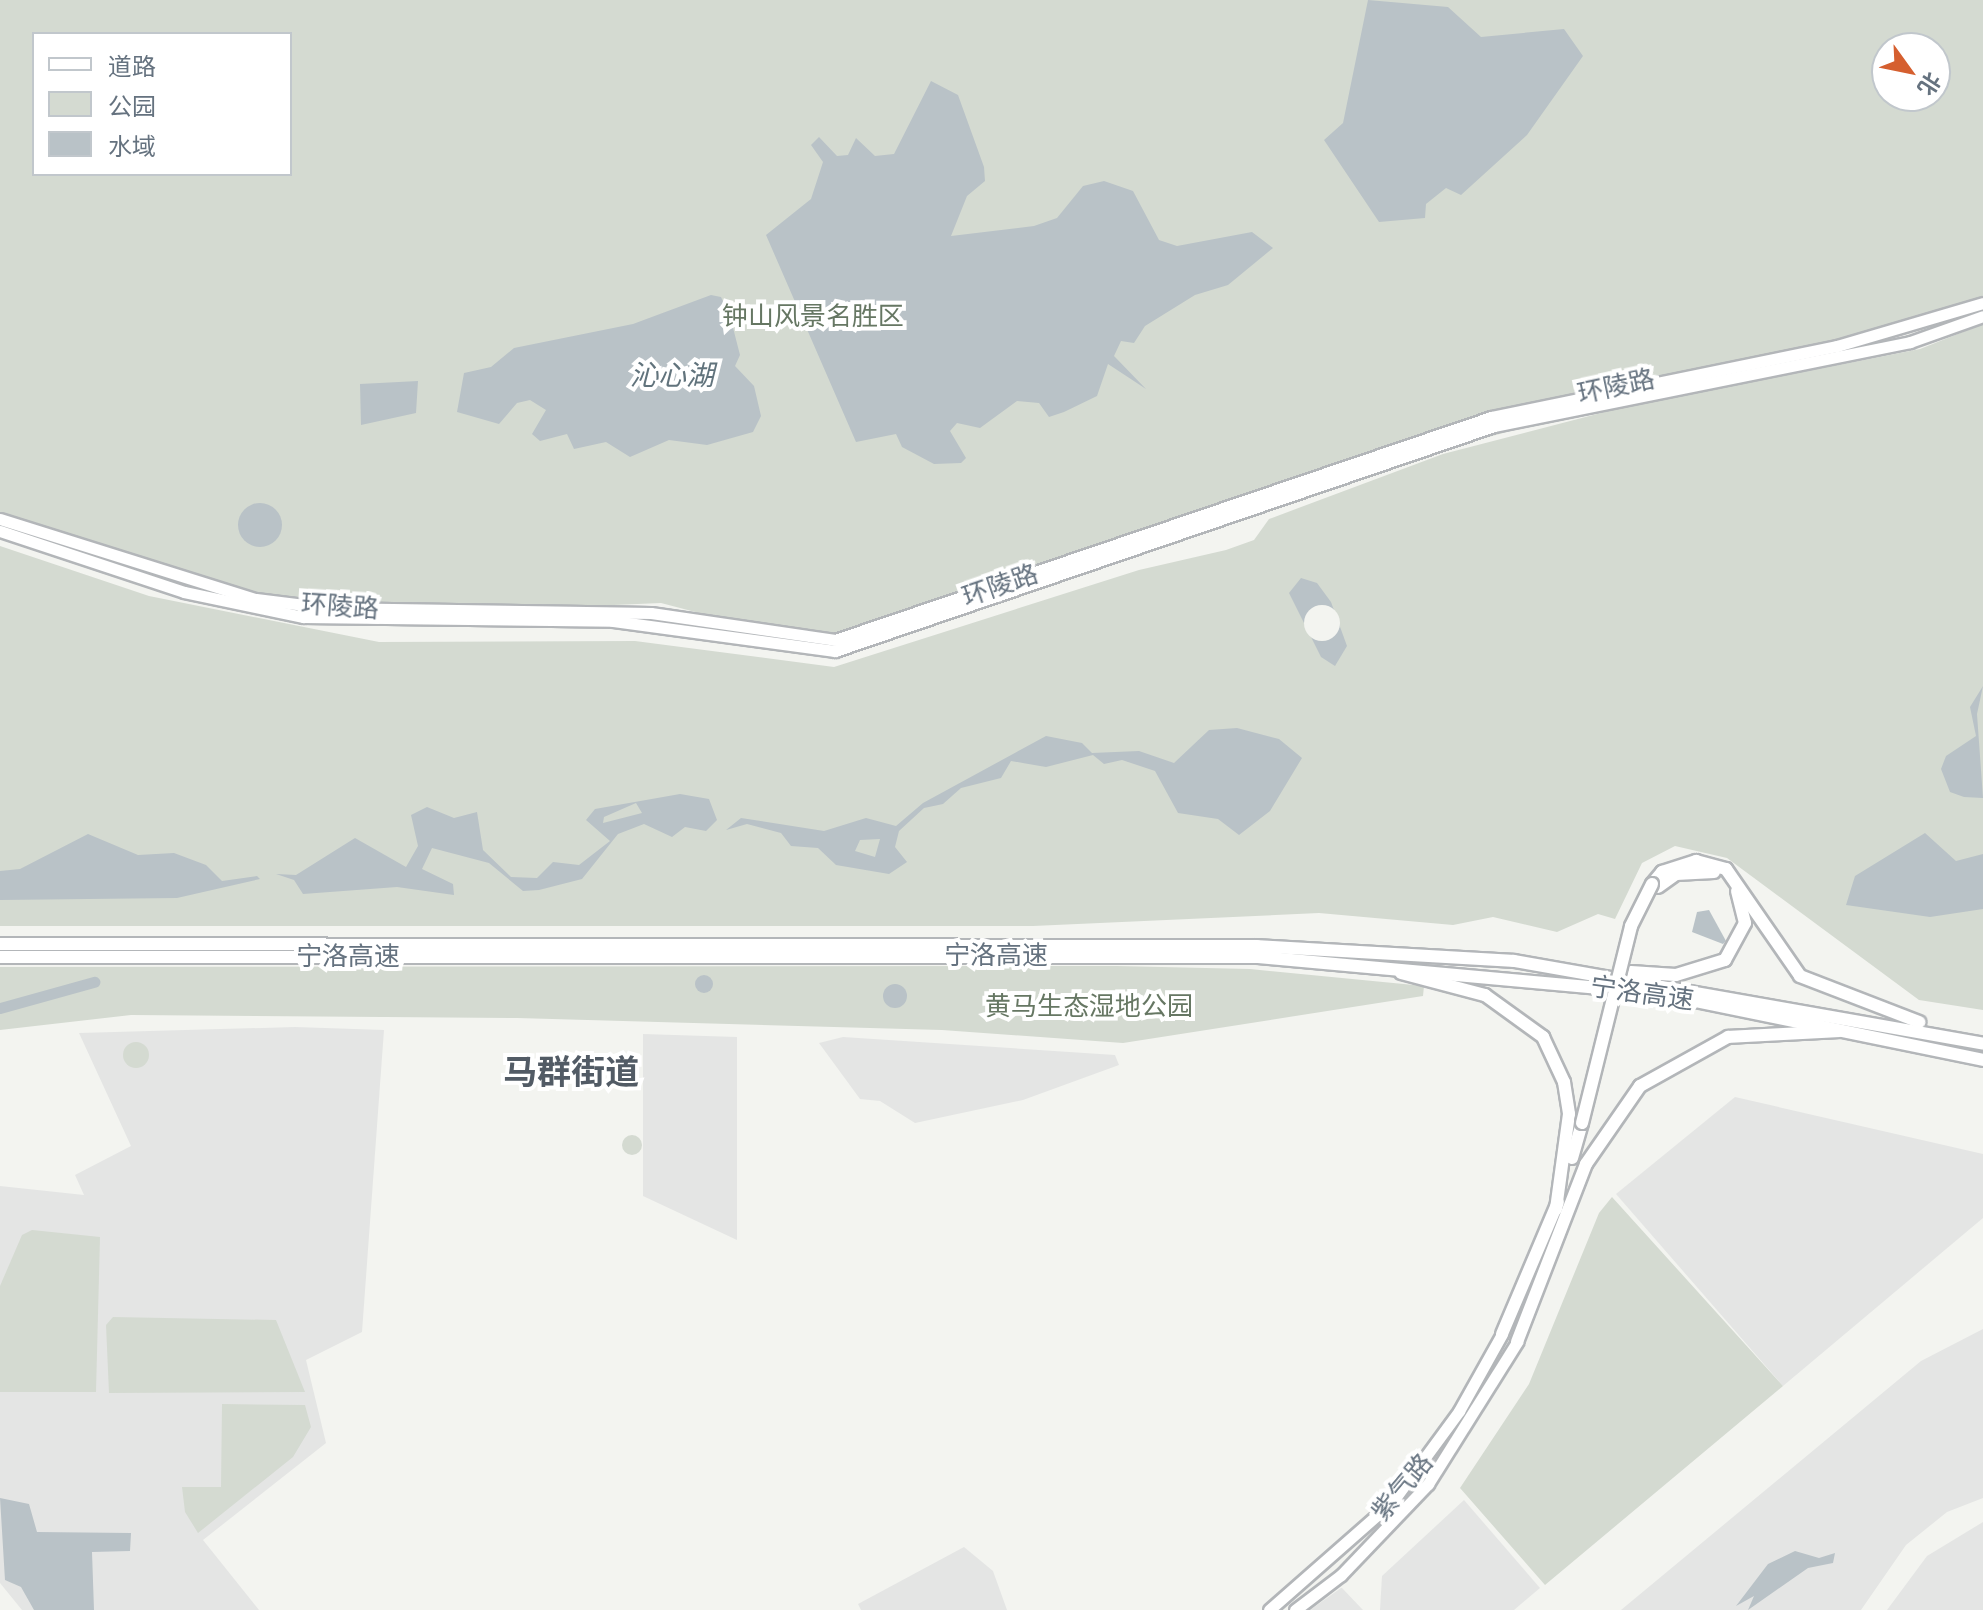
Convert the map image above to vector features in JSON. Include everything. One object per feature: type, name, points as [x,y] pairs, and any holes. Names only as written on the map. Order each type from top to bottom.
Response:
[{"type":"highway","points":[[1557,1243],[1637,928],[1655,885],[1680,865],[1713,863],[1740,883],[1772,943],[1800,976],[1841,998],[1983,1043]]},
{"type":"highway","points":[[1514,961],[1676,975],[1725,960],[1745,923],[1733,885],[1692,870],[1655,885]]},
{"type":"highway","name":"宁洛高速","points":[[0,944],[1226,946],[1514,961],[1750,997],[1983,1043]]},
{"type":"highway","name":"宁洛高速","points":[[0,957],[1263,958],[1657,993],[1870,1032],[1983,1060]]},
{"type":"highway","points":[[1263,958],[1401,973],[1485,995],[1528,1021],[1555,1058],[1564,1082],[1568,1143],[1556,1209]]},
{"type":"highway","points":[[1517,1342],[1602,1132],[1659,1071],[1728,1037],[1870,1032]]},
{"type":"highway","points":[[1502,1334],[1556,1209],[1586,1123]]},
{"type":"main road","name":"环陵路","points":[[0,519],[256,599],[328,608],[639,612],[835,640],[1491,417],[1848,343],[1983,303]]},
{"type":"main road","name":"环陵路","points":[[0,531],[198,596],[303,617],[613,621],[835,651],[1494,426],[1910,342],[1983,316]]},
{"type":"main road","name":"紫气路","points":[[1269,1610],[1393,1501],[1459,1411],[1502,1334]]},
{"type":"main road","name":"紫气路","points":[[1295,1610],[1341,1575],[1421,1493],[1517,1342]]},
{"type":"shaded area","points":[[295,1027],[384,1030],[362,1332],[306,1360],[326,1443],[203,1540],[259,1610],[22,1610],[0,1583],[0,1186],[84,1195],[75,1175],[131,1146],[79,1033]]},
{"type":"shaded area","points":[[643,1034],[737,1037],[737,1240],[643,1196]]},
{"type":"shaded area","points":[[843,1037],[1115,1055],[1119,1065],[1023,1100],[915,1123],[880,1101],[860,1099],[819,1043]]},
{"type":"shaded area","points":[[1735,1097],[1983,1154],[1983,1218],[1783,1386],[1616,1194]]},
{"type":"shaded area","points":[[1983,1329],[1983,1498],[1947,1512],[1906,1545],[1861,1610],[1621,1610],[1921,1361]]},
{"type":"shaded area","points":[[1464,1500],[1540,1588],[1514,1610],[1380,1610],[1382,1576]]},
{"type":"shaded area","points":[[1983,1522],[1983,1610],[1887,1610],[1927,1556]]},
{"type":"shaded area","points":[[964,1547],[993,1571],[1007,1610],[861,1610],[858,1604]]},
{"type":"shaded area","points":[[1341,1588],[1363,1610],[1310,1610]]},
{"type":"green space","name":"钟山风景名胜区","points":[[0,0],[1983,0],[1983,301],[1361,472],[829,647],[661,603],[313,618],[0,517]]},
{"type":"green space","points":[[1983,324],[1983,1010],[1919,1000],[1727,858],[1675,846],[1642,863],[1615,919],[1598,914],[1557,932],[1493,917],[1453,925],[1319,913],[1033,926],[0,926],[0,546],[149,596],[379,642],[635,641],[834,667],[1139,570],[1226,550],[1254,540],[1269,519],[1443,454],[1624,407],[1920,349]]},
{"type":"green space","name":"黄马生态湿地公园","points":[[1117,966],[1250,969],[1424,986],[1423,996],[1123,1043],[942,1030],[517,1018],[131,1015],[0,1030],[0,967]]},
{"type":"green space","points":[[136,1042],[145,1046],[149,1055],[145,1064],[136,1068],[127,1064],[123,1055],[127,1046]]},
{"type":"green space","points":[[628,1135],[636,1135],[642,1145],[636,1155],[628,1155],[622,1149],[622,1141]]},
{"type":"green space","points":[[1612,1197],[1783,1386],[1545,1585],[1460,1488],[1529,1384],[1599,1213]]},
{"type":"green space","points":[[32,1230],[100,1237],[96,1392],[0,1392],[0,1286],[22,1235]]},
{"type":"green space","points":[[113,1317],[276,1320],[305,1392],[109,1393],[106,1325]]},
{"type":"green space","points":[[222,1404],[305,1405],[311,1427],[293,1457],[198,1533],[185,1512],[182,1487],[221,1487]]},
{"type":"water","points":[[1368,0],[1448,7],[1481,37],[1564,29],[1583,56],[1527,135],[1461,195],[1446,188],[1426,204],[1425,218],[1379,222],[1324,140],[1343,123]]},
{"type":"water","points":[[931,81],[958,95],[984,167],[985,181],[967,196],[951,236],[1034,226],[1057,218],[1083,186],[1104,181],[1133,191],[1159,240],[1177,246],[1252,232],[1273,248],[1228,285],[1195,295],[1145,326],[1134,343],[1121,341],[1114,356],[1146,389],[1108,364],[1097,396],[1064,412],[1049,417],[1039,403],[1017,401],[980,428],[957,423],[950,431],[966,458],[961,463],[934,464],[902,447],[896,434],[856,442],[766,235],[811,199],[823,162],[811,145],[819,137],[837,156],[848,155],[856,138],[875,156],[894,154]]},
{"type":"water","name":"沁心湖","points":[[711,295],[721,297],[730,316],[740,355],[735,366],[754,386],[761,416],[753,432],[707,445],[669,440],[630,457],[606,442],[574,449],[567,434],[540,441],[532,434],[546,410],[530,400],[517,403],[499,424],[457,412],[464,373],[491,367],[514,348],[633,324]]},
{"type":"water","points":[[418,381],[416,413],[361,425],[360,384]]},
{"type":"water","points":[[260,503],[276,509],[282,525],[276,541],[260,547],[244,541],[238,525],[244,509]]},
{"type":"water","points":[[1301,578],[1317,583],[1331,602],[1347,646],[1335,666],[1321,657],[1289,593]]},
{"type":"water","points":[[1983,686],[1977,714],[1983,798],[1964,797],[1950,792],[1941,769],[1946,756],[1976,736],[1970,707]]},
{"type":"water","points":[[1237,728],[1279,739],[1302,758],[1270,811],[1239,835],[1218,819],[1178,813],[1155,771],[1122,760],[1104,764],[1093,755],[1046,767],[1011,761],[1001,778],[961,788],[943,804],[924,808],[899,831],[895,847],[907,862],[889,874],[836,865],[818,848],[791,846],[781,833],[747,824],[726,830],[741,818],[824,831],[866,818],[896,826],[923,803],[1046,736],[1082,743],[1092,753],[1139,751],[1174,763],[1209,730]],"holes":[[[880,839],[875,857],[855,851],[860,840]]]},
{"type":"water","points":[[680,794],[709,799],[717,820],[706,831],[685,827],[672,837],[644,824],[618,834],[582,879],[539,890],[523,891],[489,863],[432,848],[422,869],[453,884],[454,895],[397,887],[303,894],[294,880],[276,874],[296,875],[355,838],[406,867],[418,846],[411,815],[427,807],[454,818],[477,812],[483,850],[511,877],[537,878],[553,862],[579,865],[610,841],[586,820],[595,809]],"holes":[[[636,803],[642,813],[603,823],[604,817]]]},
{"type":"water","points":[[1925,833],[1956,861],[1983,854],[1983,909],[1930,917],[1846,905],[1855,876]]},
{"type":"water","points":[[88,834],[138,855],[174,853],[206,865],[222,881],[257,876],[260,879],[177,898],[0,900],[0,871],[20,869]]},
{"type":"water","points":[[1709,910],[1726,941],[1723,944],[1692,932],[1697,912]]},
{"type":"water","points":[[700,975],[708,975],[713,984],[711,991],[700,993],[695,988],[695,980]]},
{"type":"water","points":[[895,984],[903,988],[907,996],[903,1004],[895,1008],[887,1004],[883,996],[887,988]]},
{"type":"water","points":[[0,1498],[29,1504],[37,1532],[131,1533],[130,1551],[92,1552],[94,1610],[34,1610],[21,1587],[5,1580]]},
{"type":"water","points":[[1795,1551],[1819,1558],[1835,1553],[1833,1563],[1808,1568],[1748,1610],[1754,1596],[1736,1606],[1768,1564]]},
{"type":"pier","points":[[1322,605],[1335,610],[1340,623],[1335,636],[1322,641],[1309,636],[1304,623],[1309,610]]},
{"type":"waterway","points":[[0,1008],[94,982]]},
{"type":"district","name":"马群街道","points":[[571,1073]]}]
